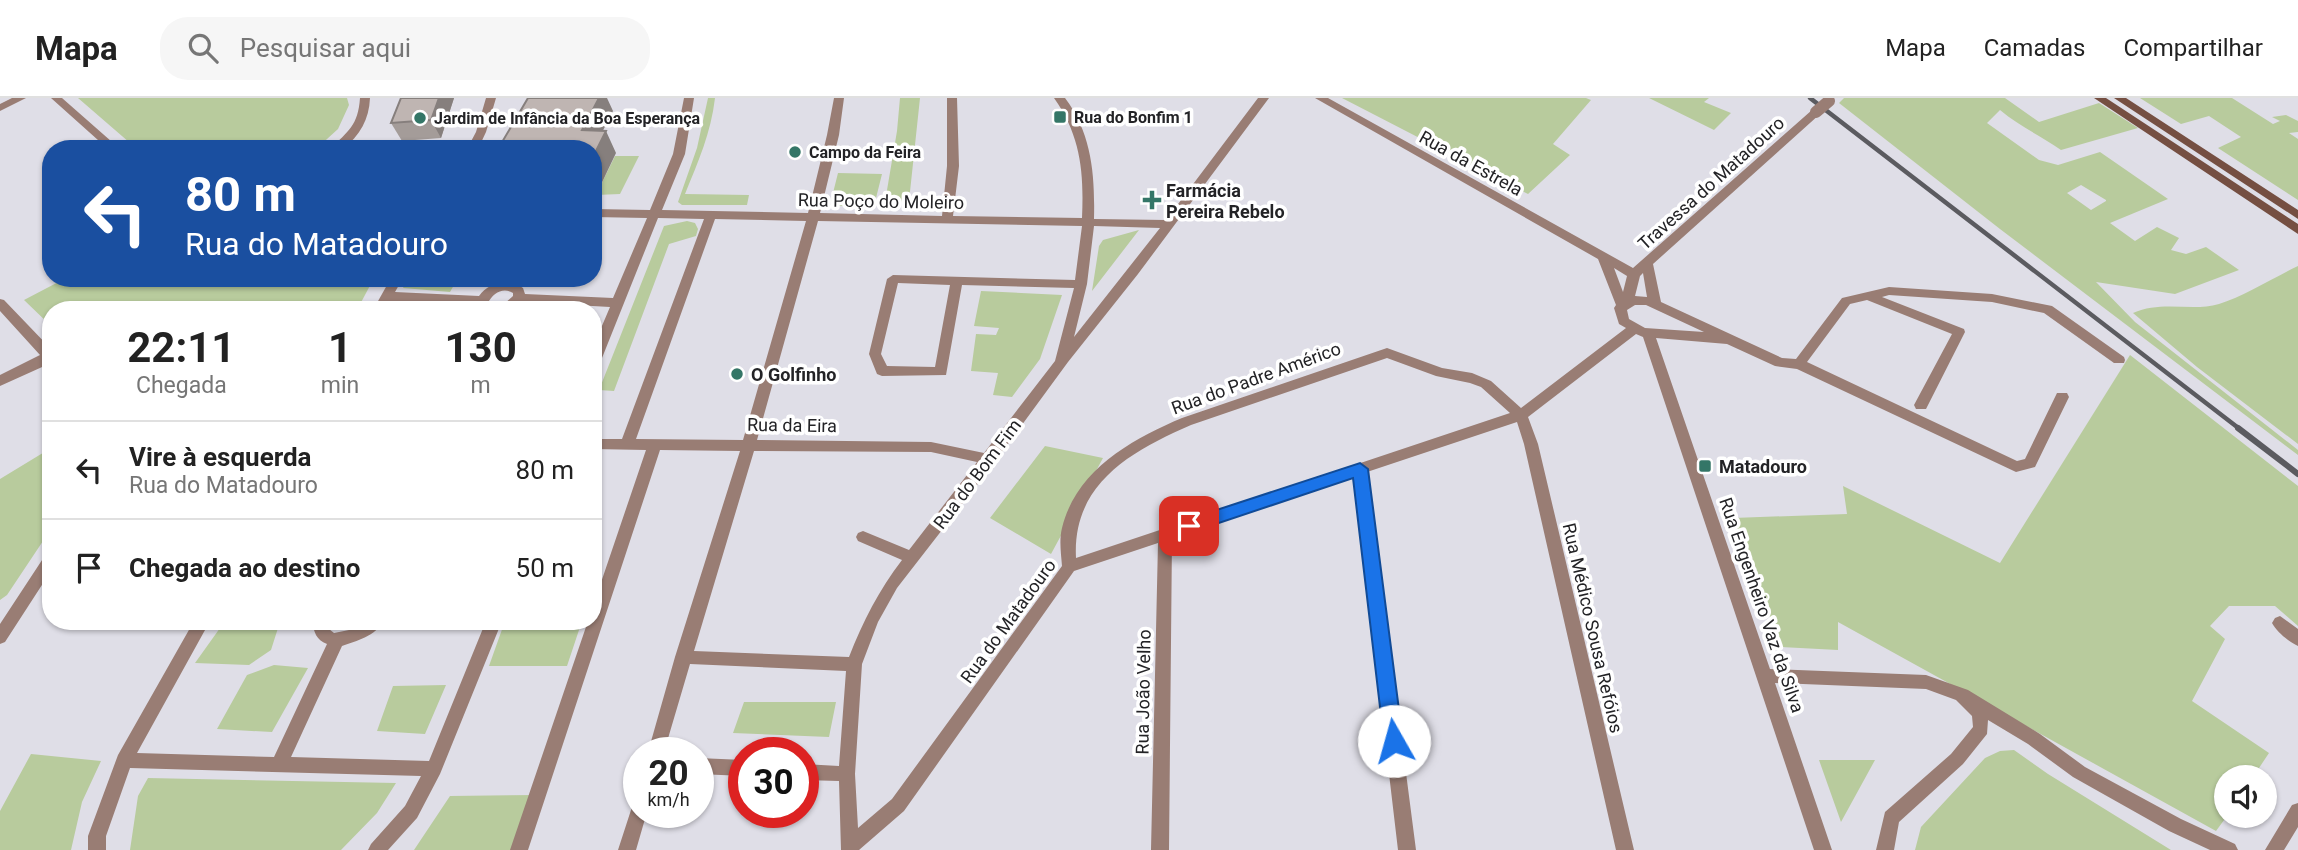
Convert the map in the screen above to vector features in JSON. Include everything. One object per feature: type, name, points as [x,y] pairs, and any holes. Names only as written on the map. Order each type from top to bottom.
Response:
[{"type":"main road","points":[[2099,98],[2298,230]]},
{"type":"main road","points":[[2119,98],[2298,215]]},
{"type":"street","points":[[0,107],[21,98]]},
{"type":"street","points":[[56,98],[105,140]]},
{"type":"street","points":[[347,140],[364,119],[365,98]]},
{"type":"street","points":[[477,140],[491,98]]},
{"type":"street","points":[[602,341],[679,154],[689,98]]},
{"type":"street","points":[[660,737],[682,657],[749,443],[813,217],[839,98]]},
{"type":"street","points":[[947,219],[953,166],[952,98]]},
{"type":"street","name":"Rua do Bom Fim","points":[[850,848],[847,774],[854,664],[871,620],[892,584],[1061,362],[1081,284],[1088,223],[1087,160],[1071,114],[1059,98]]},
{"type":"street","points":[[1061,362],[1264,98]]},
{"type":"street","name":"Rua da Estrela","points":[[1320,98],[1634,274]]},
{"type":"street","name":"Travessa do Matadouro","points":[[1625,304],[1634,274],[1831,99]]},
{"type":"street","name":"Rua Poço do Moleiro","points":[[602,214],[1168,224]]},
{"type":"street","points":[[626,444],[711,215]]},
{"type":"street","points":[[1604,258],[1625,304],[1640,300],[1780,363],[1799,365],[2016,467],[2030,463],[2062,397]]},
{"type":"street","points":[[1646,331],[1664,327],[1667,321],[1658,307],[1647,263]]},
{"type":"street","points":[[957,281],[941,372],[882,371],[875,354],[893,279],[1081,284]]},
{"type":"street","points":[[384,301],[392,287]]},
{"type":"street","points":[[487,301],[493,289],[498,287]]},
{"type":"street","points":[[515,287],[519,291],[519,298]]},
{"type":"street","points":[[1799,365],[1846,301],[1888,291],[1992,299],[2048,309],[2119,360]]},
{"type":"street","points":[[387,296],[441,301]]},
{"type":"street","points":[[1868,296],[1959,331],[1921,405]]},
{"type":"street","points":[[515,301],[519,298],[578,301]]},
{"type":"street","points":[[602,302],[618,303]]},
{"type":"street","points":[[0,303],[42,348]]},
{"type":"street","name":"Rua Engenheiro Vaz da Silva","points":[[1625,304],[1620,316],[1646,331],[1766,676],[1823,850]]},
{"type":"street","points":[[1646,331],[1727,339]]},
{"type":"street","name":"Rua do Matadouro","points":[[850,848],[898,805],[1069,566],[1521,415],[1646,331]]},
{"type":"street","name":"Rua do Padre Américo","points":[[1069,566],[1068,527],[1081,498],[1112,462],[1149,438],[1226,407],[1369,358],[1387,353],[1441,373],[1472,378],[1486,384],[1521,415]]},
{"type":"street","points":[[0,381],[42,361]]},
{"type":"street","name":"Rua Médico Sousa Refóios","points":[[1521,415],[1531,444],[1625,850]]},
{"type":"street","name":"Rua da Eira","points":[[602,444],[749,443],[931,447],[989,459]]},
{"type":"street","points":[[602,602],[655,444]]},
{"type":"street","points":[[1360,469],[1407,850]]},
{"type":"street","name":"Rua João Velho","points":[[1160,850],[1165,534]]},
{"type":"street","points":[[863,537],[913,558]]},
{"type":"street","points":[[0,637],[42,572]]},
{"type":"street","points":[[2280,624],[2298,639]]},
{"type":"street","points":[[97,850],[97,836],[124,760],[197,630]]},
{"type":"street","points":[[320,630],[324,635],[338,640],[357,636],[365,630]]},
{"type":"street","points":[[376,850],[411,812],[434,769],[490,630]]},
{"type":"street","points":[[519,850],[593,630]]},
{"type":"street","points":[[279,764],[338,640]]},
{"type":"street","points":[[682,657],[854,664]]},
{"type":"street","points":[[1766,676],[1926,682],[1962,695],[2024,732],[2079,772],[2175,825],[2230,850]]},
{"type":"street","points":[[1885,850],[1891,818],[1957,759],[1981,729],[1980,713],[1962,695]]},
{"type":"street","points":[[124,760],[434,769]]},
{"type":"street","points":[[819,773],[847,774]]},
{"type":"street","points":[[2274,850],[2298,811]]},
{"type":"street","points":[[627,850],[634,828]]},
{"type":"green space","points":[[78,98],[347,98],[349,105],[338,129],[326,140],[127,140]]},
{"type":"green space","points":[[708,98],[715,98],[710,123],[685,194],[749,195],[747,205],[682,205],[678,202],[697,148]]},
{"type":"green space","points":[[900,98],[920,98],[909,201],[892,202],[886,196]]},
{"type":"green space","points":[[1342,98],[1591,100],[1553,144],[1570,155],[1528,194]]},
{"type":"green space","points":[[1649,98],[1709,98],[1704,102],[1731,113],[1714,130]]},
{"type":"green space","points":[[1844,98],[2005,98],[2039,122],[2099,103],[2138,128],[2061,150],[2000,110],[1987,123],[2039,160],[2058,165],[2100,152],[2168,199],[2110,223],[2135,241],[2157,227],[2179,238],[2171,250],[2186,254],[2206,247],[2239,270],[2175,294],[2096,282],[2135,322],[2298,450],[2298,455],[2000,229],[1839,103]],"holes":[[[2081,185],[2106,200],[2091,210],[2067,193]]]},
{"type":"green space","points":[[2140,98],[2232,98],[2273,124],[2280,121],[2272,117],[2286,115],[2298,121],[2298,132],[2289,133],[2298,139],[2298,200],[2218,148],[2241,137],[2209,116],[2181,124]]},
{"type":"green space","points":[[615,156],[639,156],[620,194],[602,195],[602,183]]},
{"type":"green space","points":[[838,173],[882,174],[874,206],[834,206],[831,201]]},
{"type":"green space","points":[[687,221],[695,223],[698,229],[696,236],[669,244],[614,391],[602,390],[602,382],[664,226]]},
{"type":"green space","points":[[1139,230],[1092,291],[1099,246],[1103,240]]},
{"type":"green space","points":[[2298,266],[2298,444],[2197,367],[2133,313],[2155,307],[2219,304]]},
{"type":"green space","points":[[49,287],[369,287],[362,301],[42,301],[42,317],[24,300]]},
{"type":"green space","points":[[404,287],[453,287],[450,292]]},
{"type":"green space","points":[[981,291],[1062,295],[1040,359],[1012,397],[993,395],[998,373],[971,371],[976,334],[996,335],[999,328],[974,326]]},
{"type":"green space","points":[[2130,355],[2298,486],[2298,626],[2275,606],[2229,606],[2210,626],[2225,639],[2192,701],[2269,753],[2261,765],[2214,765],[2214,828],[2218,828],[2216,831],[1838,622],[1838,650],[1781,647],[1733,518],[1847,514],[1843,486],[2000,563]]},
{"type":"green space","points":[[1045,446],[1103,458],[1051,554],[990,518]]},
{"type":"green space","points":[[42,453],[42,542],[7,595],[0,600],[0,479]]},
{"type":"green space","points":[[219,630],[277,630],[271,650],[249,665],[195,663]]},
{"type":"green space","points":[[502,630],[579,630],[567,666],[489,666]]},
{"type":"green space","points":[[274,665],[308,668],[272,732],[217,729],[247,675]]},
{"type":"green space","points":[[446,685],[425,734],[377,731],[393,686]]},
{"type":"green space","points":[[744,702],[836,702],[829,737],[733,733]]},
{"type":"green space","points":[[2014,750],[2171,850],[1915,850],[1921,827],[1985,758],[2000,751]]},
{"type":"green space","points":[[31,754],[101,761],[82,802],[71,850],[0,850],[0,811]]},
{"type":"green space","points":[[1819,760],[1875,760],[1841,822]]},
{"type":"green space","points":[[148,778],[396,783],[377,813],[341,850],[130,850],[138,796]]},
{"type":"green space","points":[[538,795],[515,850],[414,850],[450,796]]},
{"type":"building","points":[[401,98],[439,98],[431,120],[391,123]]},
{"type":"building","points":[[528,98],[599,98],[582,130],[606,131],[602,140],[503,140]]},
{"type":"railway","points":[[1810,98],[2241,430]]},
{"type":"railway","points":[[2238,428],[2298,474]]},
{"type":"place","name":"Rua do Bonfim 1","points":[[1060,117]]},
{"type":"place","name":"Jardim de Infância da Boa Esperança","points":[[420,118]]},
{"type":"place","name":"Campo da Feira","points":[[795,152]]},
{"type":"place","name":"Farmácia Pereira Rebelo","points":[[1152,200]]},
{"type":"place","name":"O Golfinho","points":[[737,374]]},
{"type":"place","name":"Matadouro","points":[[1705,466]]},
{"type":"route","points":[[1189,526],[1360,469],[1394,741]]}]
